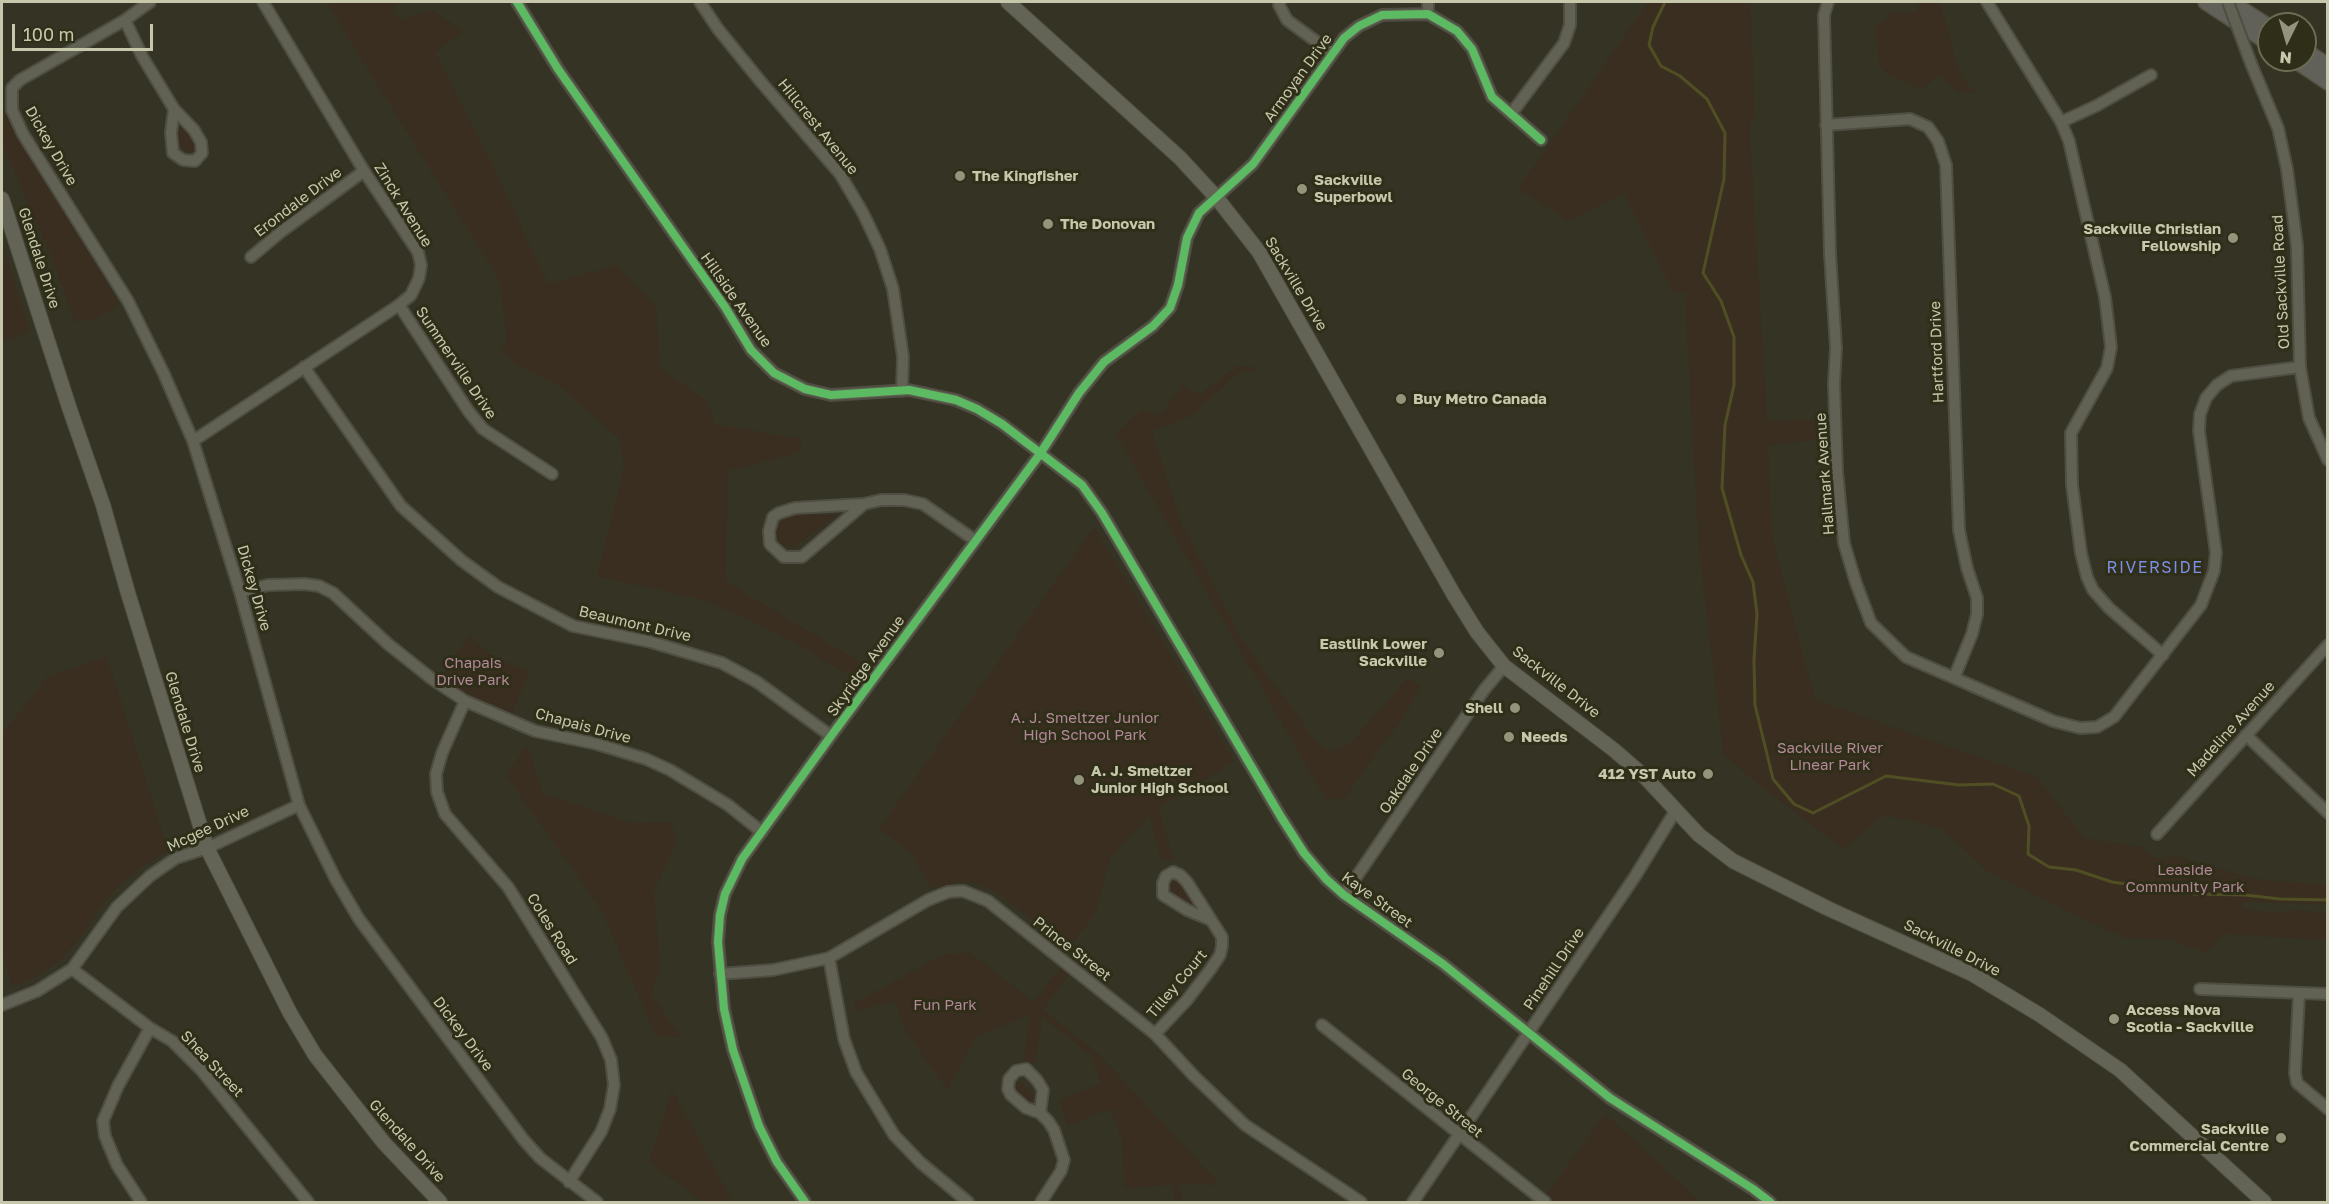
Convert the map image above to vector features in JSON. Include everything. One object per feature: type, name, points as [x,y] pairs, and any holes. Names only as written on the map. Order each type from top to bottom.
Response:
[{"type":"highway","points":[[2206,2],[2257,35]]},
{"type":"highway","points":[[2229,2],[2257,20]]},
{"type":"highway","points":[[2313,72],[2328,82]]},
{"type":"main road","name":"Sackville Drive","points":[[1008,2],[1180,158],[1216,197],[1259,252],[1454,595],[1477,633],[1504,666],[1614,750],[1644,776],[1699,834],[1733,861],[1829,909],[1972,974],[2040,1015],[2120,1070],[2264,1203]]},
{"type":"main road","name":"Glendale Drive","points":[[2,199],[69,407],[104,505],[128,593],[207,848],[290,1013],[315,1054],[384,1143],[440,1203]]},
{"type":"street","name":"Dickey Drive","points":[[150,2],[125,20],[20,80],[12,88],[12,110],[23,134],[128,301],[164,374],[193,441],[240,592],[299,805],[336,880],[359,919],[523,1139],[540,1158],[597,1203]]},
{"type":"street","name":"Zinck Avenue","points":[[193,441],[399,305],[411,295],[419,278],[421,265],[418,252],[364,171],[263,2]]},
{"type":"street","name":"Hillside Avenue","points":[[517,2],[558,69],[725,307],[752,350],[774,373],[805,389],[831,394],[902,391],[936,394],[977,409],[1002,424],[1040,454]]},
{"type":"street","name":"Hillcrest Avenue","points":[[700,2],[718,29],[761,82],[840,174],[864,213],[880,249],[893,289],[903,357],[902,391]]},
{"type":"street","points":[[1280,2],[1279,5],[1287,20],[1332,53]]},
{"type":"street","points":[[1428,2],[1428,14],[1457,31],[1472,49],[1492,97],[1541,140]]},
{"type":"street","points":[[1511,114],[1564,43],[1570,25],[1570,2]]},
{"type":"street","name":"Hallmark Avenue","points":[[1828,2],[1824,15],[1830,254],[1836,348],[1835,436],[1844,543],[1871,623],[1906,657],[2053,721],[2080,728],[2097,727],[2114,717],[2200,605],[2214,571],[2216,553],[2199,431],[2200,414],[2206,398],[2217,385],[2230,376],[2300,367]]},
{"type":"street","points":[[1988,2],[2061,122],[2069,141],[2105,297],[2111,347],[2107,368],[2071,433],[2072,485],[2081,553],[2087,577],[2099,598],[2163,655]]},
{"type":"street","name":"Old Sackville Road","points":[[2229,2],[2278,128],[2287,169],[2297,246],[2300,367],[2309,418],[2328,460]]},
{"type":"street","name":"Armoyan Drive","points":[[1216,197],[1253,164],[1344,38],[1359,26],[1382,15],[1428,14]]},
{"type":"street","points":[[125,20],[142,56],[174,109],[194,130],[201,142],[202,153],[195,161],[183,160],[173,153],[171,133],[174,109]]},
{"type":"street","points":[[2061,122],[2096,106],[2151,75]]},
{"type":"street","name":"Hartford Drive","points":[[1826,125],[1910,119],[1928,127],[1938,141],[1946,165],[1958,520],[1967,568],[1977,598],[1977,614],[1972,634],[1954,678]]},
{"type":"street","name":"Erondale Drive","points":[[251,257],[282,231],[364,171]]},
{"type":"street","name":"Skyridge Avenue","points":[[805,1203],[777,1162],[759,1126],[733,1050],[724,1009],[718,942],[720,915],[725,894],[742,860],[1040,454],[1079,393],[1104,362],[1153,326],[1170,308],[1192,224],[1199,213],[1216,197]]},
{"type":"street","name":"Summerville Drive","points":[[399,305],[469,412],[483,429],[552,474]]},
{"type":"street","name":"Beaumont Drive","points":[[304,368],[401,506],[461,560],[498,587],[573,626],[651,642],[722,663],[758,682],[831,736]]},
{"type":"street","name":"Kaye Street","points":[[1040,454],[1082,485],[1089,494],[1281,817],[1304,853],[1326,879],[1344,895],[1443,964],[1610,1098],[1754,1189],[1770,1203]]},
{"type":"street","points":[[864,504],[802,557],[784,557],[770,544],[769,531],[773,517],[779,513],[795,508],[864,504],[881,500],[904,500],[923,504],[976,541]]},
{"type":"street","name":"Chapais Drive","points":[[240,592],[268,585],[319,586],[333,593],[432,679],[465,701],[535,731],[597,744],[646,759],[670,770],[728,805],[762,832]]},
{"type":"street","name":"Madeline Avenue","points":[[2157,834],[2327,646]]},
{"type":"street","name":"Oakdale Drive","points":[[1344,895],[1484,690],[1504,666]]},
{"type":"street","name":"Coles Road","points":[[465,701],[442,753],[436,774],[437,792],[445,814],[508,887],[602,1038],[611,1060],[614,1085],[610,1109],[601,1132],[569,1182]]},
{"type":"street","points":[[2246,735],[2328,813]]},
{"type":"street","name":"Mcgee Drive","points":[[2,1005],[37,991],[72,969],[117,907],[150,876],[176,858],[207,848],[299,805]]},
{"type":"street","name":"Pinehill Drive","points":[[1413,1203],[1634,878],[1676,810]]},
{"type":"street","name":"Tilley Court","points":[[1155,1034],[1187,999],[1220,955],[1222,937],[1187,882],[1173,872],[1166,876],[1163,883],[1163,895],[1187,910],[1211,920]]},
{"type":"street","name":"Prince Street","points":[[720,974],[773,970],[829,958],[928,900],[948,892],[963,891],[988,901],[1155,1034],[1245,1125],[1361,1203]]},
{"type":"street","points":[[829,958],[844,1040],[856,1072],[894,1135],[921,1164],[968,1203]]},
{"type":"street","name":"Shea Street","points":[[72,969],[150,1028],[172,1041],[202,1071],[308,1203]]},
{"type":"street","points":[[2200,989],[2328,994]]},
{"type":"street","points":[[2299,994],[2295,1073],[2297,1083],[2328,1109]]},
{"type":"street","name":"George Street","points":[[1322,1025],[1458,1136],[1545,1203]]},
{"type":"street","points":[[141,1203],[117,1165],[105,1136],[104,1121],[118,1086],[150,1028]]},
{"type":"street","points":[[1040,1113],[1053,1130],[1064,1160],[1061,1171],[1041,1203]]},
{"type":"green space","points":[[326,2],[400,2],[392,10],[399,20],[432,10],[463,31],[435,53],[488,156],[548,284],[617,265],[656,307],[660,368],[708,402],[714,424],[801,439],[801,452],[728,471],[725,581],[870,668],[858,680],[781,635],[704,600],[597,576],[624,468],[620,439],[558,385],[514,363],[500,349],[507,341],[500,281]]},
{"type":"green space","points":[[1648,2],[1750,2],[1755,121],[1749,122],[1767,421],[1826,419],[1829,438],[1768,446],[1772,536],[1815,700],[2037,777],[2084,838],[2143,847],[2155,858],[2164,859],[2172,855],[2256,879],[2327,885],[2327,904],[2245,902],[2242,908],[2275,913],[2304,910],[2327,914],[2327,940],[2224,934],[2205,953],[2171,939],[2124,938],[1988,872],[1942,828],[1883,815],[1843,849],[1751,778],[1724,754],[1699,551],[1685,293],[1674,294],[1624,194],[1569,221],[1518,189]]},
{"type":"green space","points":[[1920,2],[1939,2],[1951,39],[1956,65],[1968,86],[1977,92],[1958,93],[1939,74],[1922,89],[1889,75],[1880,67],[1875,28],[1892,13],[1917,12]]},
{"type":"green space","points":[[2,108],[119,303],[99,318],[75,322],[50,253],[2,143]]},
{"type":"green space","points":[[180,124],[193,135],[197,143],[197,151],[188,152],[180,146],[177,130]]},
{"type":"green space","points":[[2,243],[30,332],[2,342]]},
{"type":"green space","points":[[1237,366],[1255,367],[1253,372],[1240,371],[1193,415],[1152,431],[1181,522],[1241,638],[1317,743],[1328,752],[1351,743],[1408,677],[1421,687],[1401,720],[1344,798],[1326,800],[1116,434],[1141,409],[1158,415],[1165,409],[1182,384],[1199,395]]},
{"type":"green space","points":[[787,515],[837,516],[794,547],[780,544],[774,532]]},
{"type":"green space","name":"A. J. Smeltzer Junior High School Park","points":[[1094,527],[1234,761],[1159,808],[1173,859],[1162,862],[1149,816],[1110,858],[1095,914],[1068,949],[990,889],[973,883],[958,882],[931,889],[911,852],[879,829]]},
{"type":"green space","name":"Chapais Drive Park","points":[[469,635],[494,658],[530,671],[511,715],[461,692],[440,678]]},
{"type":"green space","points":[[107,657],[168,851],[141,867],[119,885],[80,938],[58,962],[35,977],[12,987],[2,951],[2,735],[48,676]]},
{"type":"green space","points":[[527,745],[543,794],[630,823],[671,822],[676,842],[654,891],[660,968],[651,994],[681,1038],[656,1036],[602,911],[506,775]]},
{"type":"green space","points":[[1179,880],[1194,901],[1193,910],[1171,891],[1169,884]]},
{"type":"green space","name":"Fun Park","points":[[969,952],[1034,1002],[1060,968],[1069,975],[1043,1010],[1096,1051],[1220,1185],[1179,1183],[1183,1202],[1176,1202],[1171,1184],[1125,1189],[1122,1141],[1110,1109],[1068,1125],[1059,1100],[1101,1084],[1091,1055],[1042,1017],[1036,1063],[1024,1061],[1030,1014],[975,1038],[947,1090],[903,1026],[896,1001],[856,1011],[854,1003],[943,955]]},
{"type":"green space","points":[[1020,1081],[1033,1094],[1031,1107],[1016,1095],[1014,1084]]},
{"type":"green space","points":[[672,1090],[733,1202],[704,1202],[649,1163]]},
{"type":"green space","points":[[1605,1114],[1701,1202],[1541,1202]]},
{"type":"waterway","points":[[1665,2],[1653,27],[1649,45],[1661,66],[1680,76],[1707,99],[1725,133],[1724,179],[1703,273],[1721,301],[1734,337],[1734,385],[1725,425],[1722,488],[1741,555],[1753,582],[1757,614],[1754,660],[1755,705],[1773,779],[1794,804],[1813,813],[1886,776],[1959,785],[1993,784],[2019,796],[2029,826],[2028,854],[2049,867],[2076,870],[2112,882],[2195,894],[2328,900]]},
{"type":"cycle path","points":[[517,2],[558,69],[725,307],[751,350],[774,373],[805,389],[831,395],[909,390],[956,400],[1002,424],[1082,485],[1102,513],[1281,817],[1304,853],[1326,879],[1344,895],[1443,964],[1610,1098],[1770,1202]]},
{"type":"cycle path","points":[[805,1202],[777,1162],[759,1126],[733,1050],[724,1009],[718,942],[720,915],[725,894],[742,859],[1040,454],[1079,393],[1104,362],[1153,326],[1170,308],[1178,285],[1187,238],[1199,213],[1253,164],[1344,38],[1359,26],[1382,15],[1428,14],[1457,31],[1472,49],[1492,97],[1541,140]]},
{"type":"place","name":"The Kingfisher","points":[[960,176]]},
{"type":"place","name":"Sackville Superbowl","points":[[1302,189]]},
{"type":"place","name":"The Donovan","points":[[1048,224]]},
{"type":"place","name":"Sackville Christian Fellowship","points":[[2233,238]]},
{"type":"place","name":"Buy Metro Canada","points":[[1401,399]]},
{"type":"place","name":"Eastlink Lower Sackville","points":[[1439,653]]},
{"type":"place","name":"Shell","points":[[1515,708]]},
{"type":"place","name":"Needs","points":[[1509,737]]},
{"type":"place","name":"412 YST Auto","points":[[1708,774]]},
{"type":"place","name":"A. J. Smeltzer Junior High School","points":[[1079,780]]},
{"type":"place","name":"Access Nova Scotia - Sackville","points":[[2114,1019]]},
{"type":"place","name":"Sackville Commercial Centre","points":[[2281,1138]]},
{"type":"district","name":"RIVERSIDE","points":[[2155,568]]},
{"type":"park label","name":"Sackville River Linear Park","points":[[1830,756]]},
{"type":"park label","name":"Leaside Community Park","points":[[2185,878]]}]
